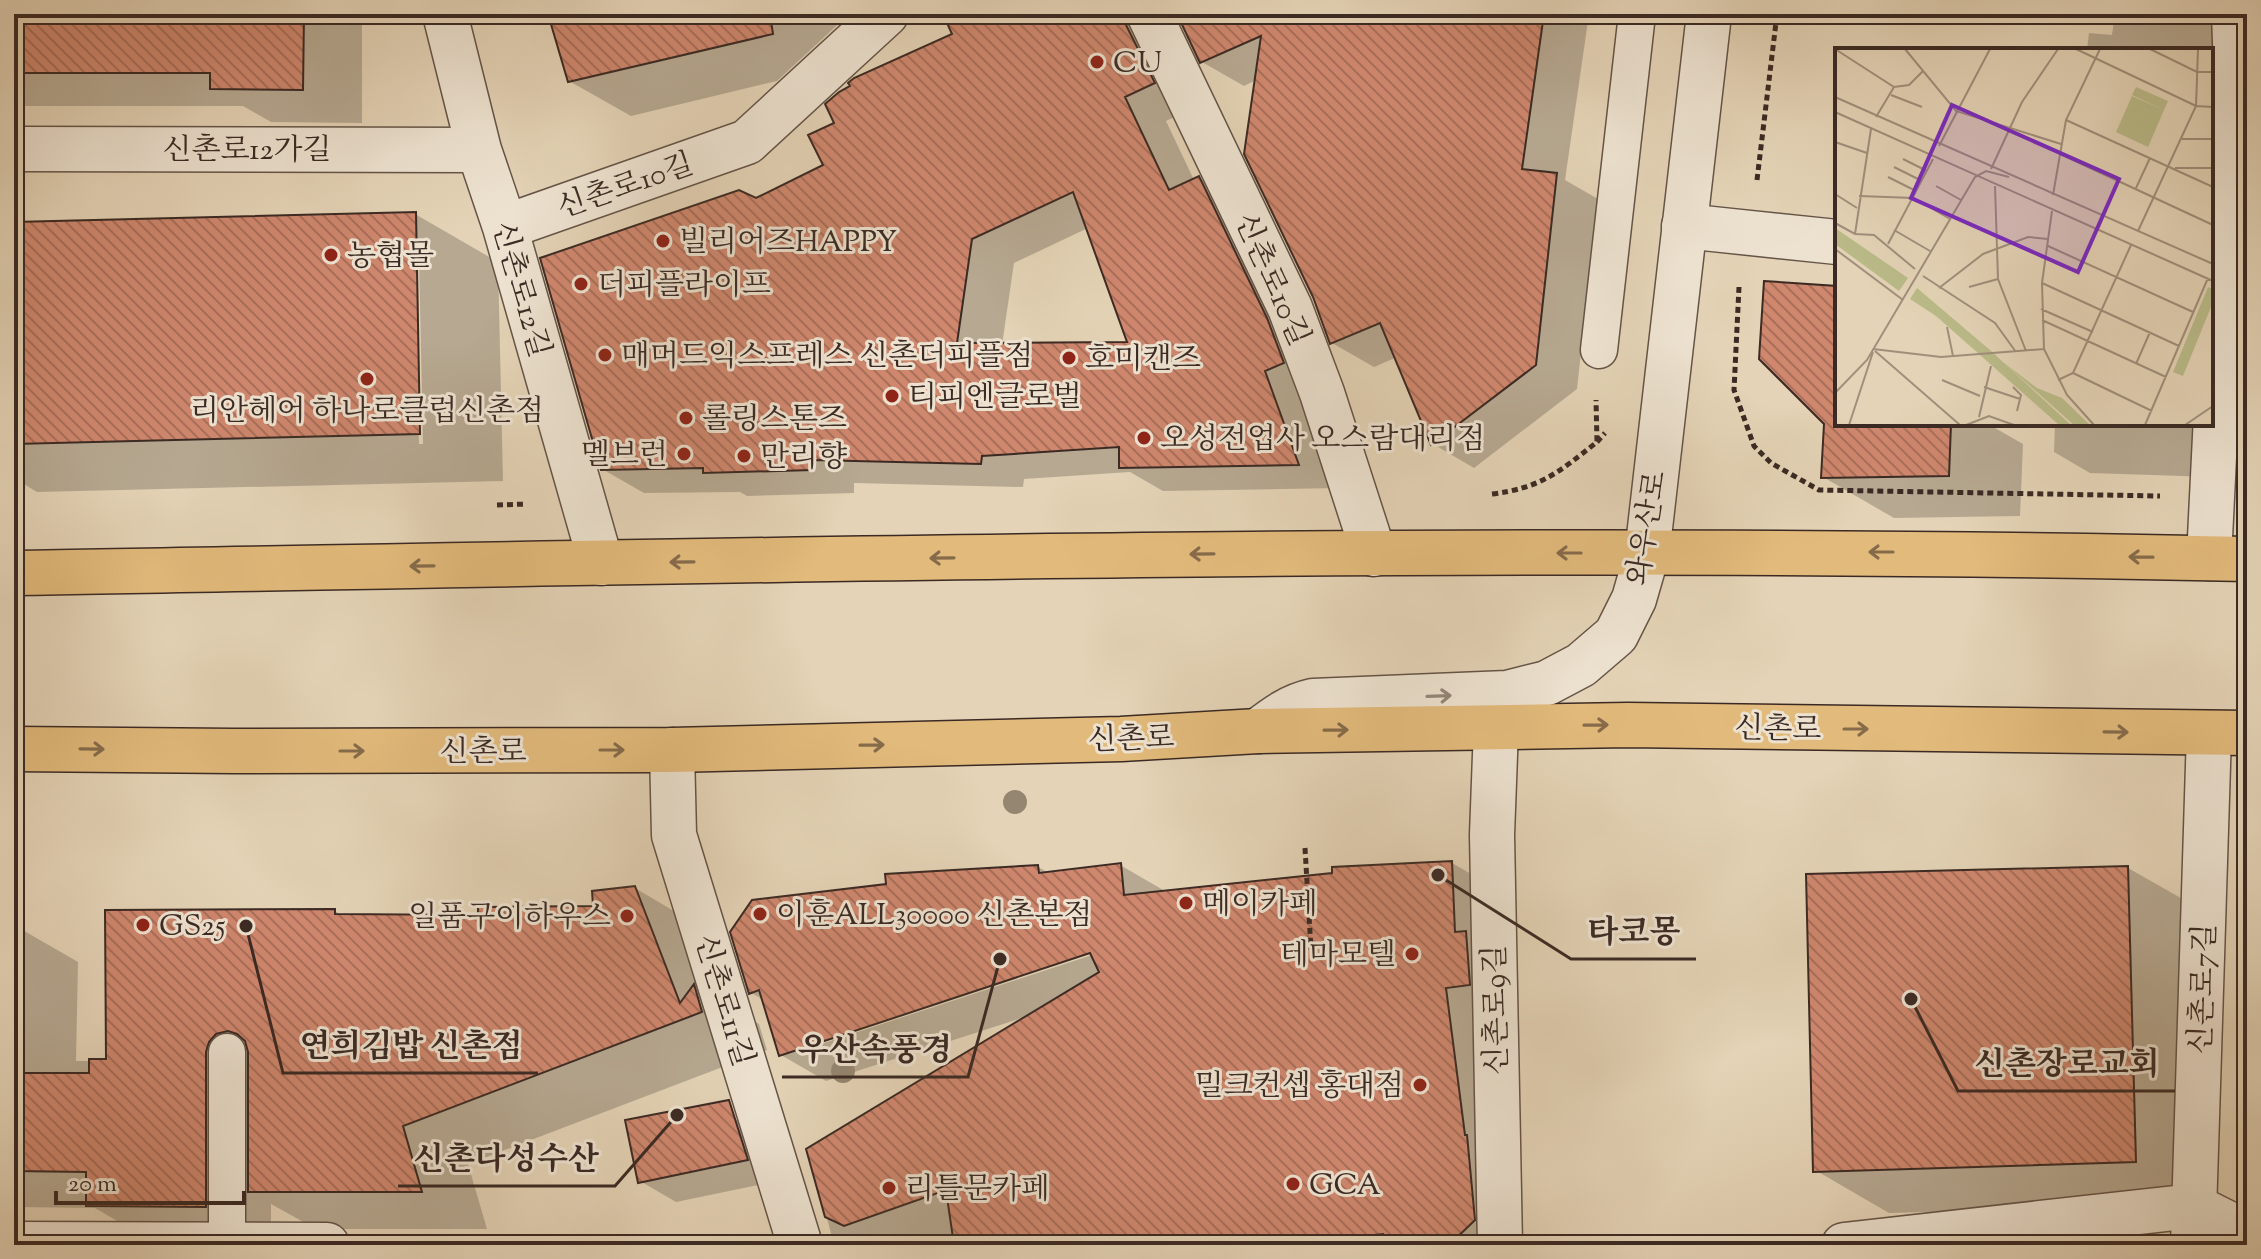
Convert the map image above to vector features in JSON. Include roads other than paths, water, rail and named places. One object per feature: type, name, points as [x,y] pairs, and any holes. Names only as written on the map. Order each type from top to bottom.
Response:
[{"type":"main road","points":[[14,573],[1280,553],[1896,552],[2228,558]]},
{"type":"main road","name":"신촌로","points":[[14,749],[672,750],[1121,739],[1258,731],[1628,725],[2228,733]]},
{"type":"street","name":"신촌로12길","points":[[445,14],[479,150],[505,227],[601,563]]},
{"type":"street","name":"신촌로10길","points":[[505,227],[747,142],[886,14]]},
{"type":"street","name":"신촌로10길","points":[[1149,14],[1290,308],[1322,393],[1374,554]]},
{"type":"street","name":"와우산로","points":[[1258,731],[1282,713],[1313,701],[1507,693],[1547,683],[1581,665],[1616,635],[1634,599],[1647,554],[1709,14]]},
{"type":"street","points":[[2228,558],[2242,99],[2231,15]]},
{"type":"street","name":"신촌로12가길","points":[[14,149],[479,150]]},
{"type":"street","points":[[1684,226],[1835,242]]},
{"type":"street","name":"신촌로9길","points":[[1496,728],[1492,835],[1500,1245]]},
{"type":"street","name":"신촌로7길","points":[[2193,1226],[2228,733]]},
{"type":"street","name":"신촌로11길","points":[[672,750],[674,835],[800,1245]]},
{"type":"street","points":[[1844,1245],[2193,1226],[2247,1233]]},
{"type":"street","points":[[14,1244],[327,1245]]},
{"type":"lane","points":[[1599,350],[1637,14]]},
{"type":"lane","points":[[227,1052],[227,1244]]},
{"type":"place","name":"CU","points":[[1097,62]]},
{"type":"place","name":"빌리어즈HAPPY","points":[[663,241]]},
{"type":"place","name":"농협몰","points":[[331,255]]},
{"type":"place","name":"더피플라이프","points":[[581,284]]},
{"type":"place","name":"매머드익스프레스 신촌더피플점","points":[[605,355]]},
{"type":"place","name":"호미캔즈","points":[[1069,358]]},
{"type":"place","name":"리안헤어 하나로클럽신촌점","points":[[367,379]]},
{"type":"place","name":"티피엔글로벌","points":[[892,396]]},
{"type":"place","name":"롤링스톤즈","points":[[686,418]]},
{"type":"place","name":"오성전업사 오스람대리점","points":[[1144,438]]},
{"type":"place","name":"멜브런","points":[[684,454]]},
{"type":"place","name":"만리향","points":[[744,456]]},
{"type":"place","name":"타코몽","points":[[1438,875]]},
{"type":"place","name":"메이카페","points":[[1186,903]]},
{"type":"place","name":"이훈ALL30000 신촌본점","points":[[760,914]]},
{"type":"place","name":"일품구이하우스","points":[[627,916]]},
{"type":"place","name":"GS25","points":[[143,925]]},
{"type":"place","name":"연희김밥 신촌점","points":[[246,926]]},
{"type":"place","name":"테마모텔","points":[[1412,954]]},
{"type":"place","name":"우산속풍경","points":[[1000,959]]},
{"type":"place","name":"신촌장로교회","points":[[1911,999]]},
{"type":"place","name":"밀크컨셉 홍대점","points":[[1420,1085]]},
{"type":"place","name":"신촌다성수산","points":[[677,1115]]},
{"type":"place","name":"GCA","points":[[1293,1184]]},
{"type":"place","name":"리틀문카페","points":[[889,1188]]}]
